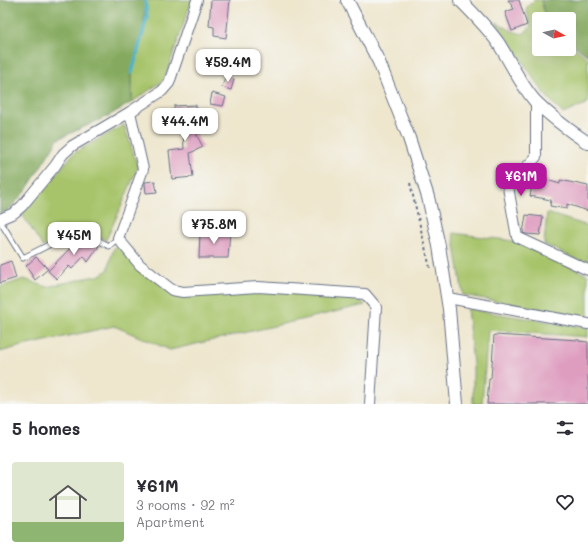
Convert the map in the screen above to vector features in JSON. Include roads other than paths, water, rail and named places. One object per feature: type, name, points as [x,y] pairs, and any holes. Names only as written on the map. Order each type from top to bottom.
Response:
[{"type":"street","points":[[0,220],[14,213],[22,206],[63,154],[72,146],[130,112],[162,91],[169,83],[197,0]]},
{"type":"street","points":[[347,0],[379,62],[409,138],[428,197],[439,246],[448,298],[457,404]]},
{"type":"street","points":[[460,0],[480,20],[498,43],[523,84],[536,101],[588,143]]},
{"type":"street","points":[[536,101],[536,157],[508,187],[517,237],[588,270]]},
{"type":"street","points":[[130,112],[143,169],[118,238],[140,265],[172,290],[183,292],[258,287],[365,294],[376,307],[370,404]]},
{"type":"street","points":[[448,298],[588,324]]},
{"type":"lane","points":[[0,220],[23,258],[78,230],[109,246],[118,238]]},
{"type":"waterway","points":[[132,73],[147,17],[145,0]]}]
